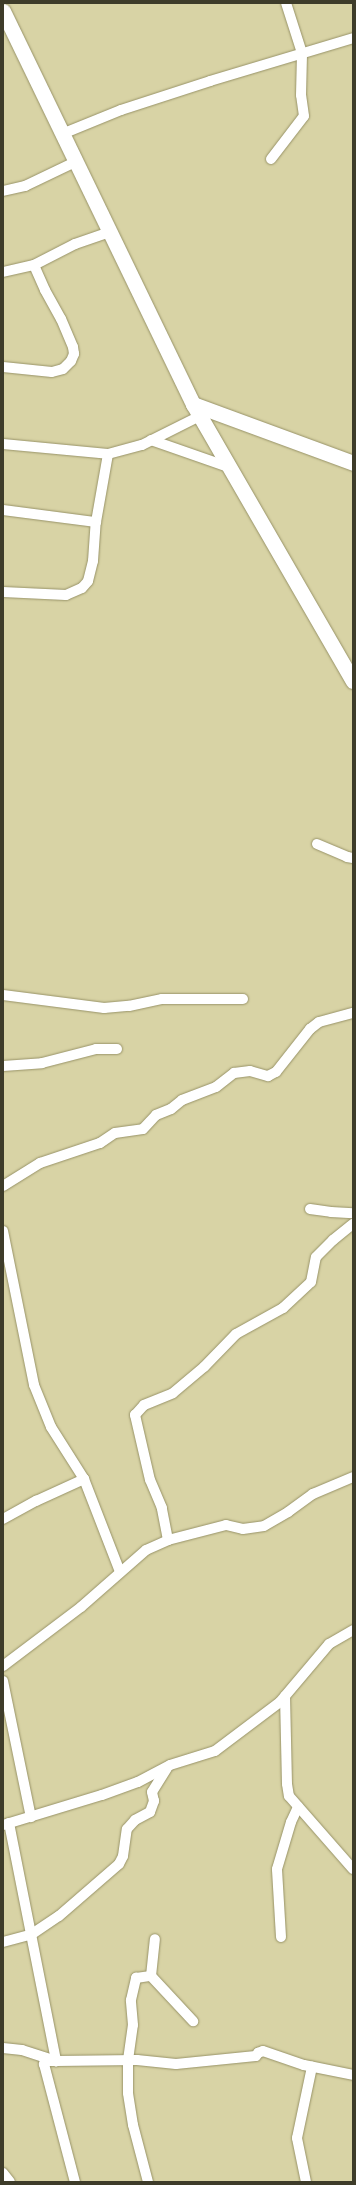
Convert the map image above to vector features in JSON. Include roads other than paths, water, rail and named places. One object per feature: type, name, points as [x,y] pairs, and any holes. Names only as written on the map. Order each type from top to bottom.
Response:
[{"type":"street","points":[[271,159],[304,116],[301,95],[302,53],[286,3]]},
{"type":"street","points":[[3,11],[109,232],[197,410],[349,665],[353,681]]},
{"type":"street","points":[[62,134],[128,107],[353,38]]},
{"type":"street","points":[[3,190],[25,186],[75,162]]},
{"type":"street","points":[[3,272],[34,265],[75,244],[109,232]]},
{"type":"street","points":[[3,367],[52,372],[63,369],[71,361],[74,354],[73,347],[62,319],[45,290],[34,265]]},
{"type":"street","points":[[3,444],[108,454],[142,445],[197,410]]},
{"type":"street","points":[[197,410],[353,464]]},
{"type":"street","points":[[151,440],[231,468]]},
{"type":"street","points":[[3,592],[66,595],[82,588],[88,581],[93,561],[96,522],[108,454]]},
{"type":"street","points":[[3,510],[96,522]]},
{"type":"street","points":[[317,844],[347,857],[353,858]]},
{"type":"street","points":[[3,996],[104,1008],[129,1006],[162,999],[243,999]]},
{"type":"street","points":[[3,1186],[40,1163],[100,1144],[115,1133],[143,1129],[156,1115],[171,1109],[182,1100],[216,1087],[234,1073],[250,1071],[268,1076],[276,1072],[310,1029],[319,1022],[353,1014]]},
{"type":"street","points":[[3,1066],[42,1063],[96,1049],[117,1049]]},
{"type":"street","points":[[310,1209],[353,1213]]},
{"type":"street","points":[[168,1540],[162,1508],[150,1480],[135,1416],[144,1405],[172,1393],[204,1367],[236,1334],[283,1308],[311,1282],[316,1257],[333,1240],[353,1224]]},
{"type":"street","points":[[3,1231],[34,1385],[50,1426],[84,1479],[120,1572]]},
{"type":"street","points":[[3,1666],[81,1606],[146,1550],[168,1540],[226,1525],[248,1529],[264,1526],[288,1512],[313,1494],[353,1477]]},
{"type":"street","points":[[3,1519],[36,1501],[84,1479]]},
{"type":"street","points":[[56,2061],[32,1934],[6,1824],[138,1782],[170,1765],[215,1751],[280,1702],[330,1644],[353,1630]]},
{"type":"street","points":[[3,1681],[31,1817]]},
{"type":"street","points":[[285,1696],[287,1784],[289,1796],[353,1869]]},
{"type":"street","points":[[3,1942],[32,1934],[59,1916],[119,1864],[123,1856],[127,1829],[135,1820],[150,1812],[154,1801],[152,1792],[170,1765]]},
{"type":"street","points":[[281,1937],[277,1870],[291,1822],[298,1807]]},
{"type":"street","points":[[155,1939],[151,1976],[193,2021]]},
{"type":"street","points":[[148,2182],[133,2125],[128,2094],[128,2060],[133,2025],[132,2000],[136,1978],[151,1976]]},
{"type":"street","points":[[3,2048],[22,2050],[56,2061]]},
{"type":"street","points":[[75,2182],[44,2064],[46,2061],[128,2060],[176,2064],[256,2056],[258,2053],[263,2051],[273,2056],[312,2067],[353,2075]]},
{"type":"street","points":[[306,2182],[297,2138],[312,2067]]},
{"type":"street","points":[[3,2173],[10,2182]]}]
